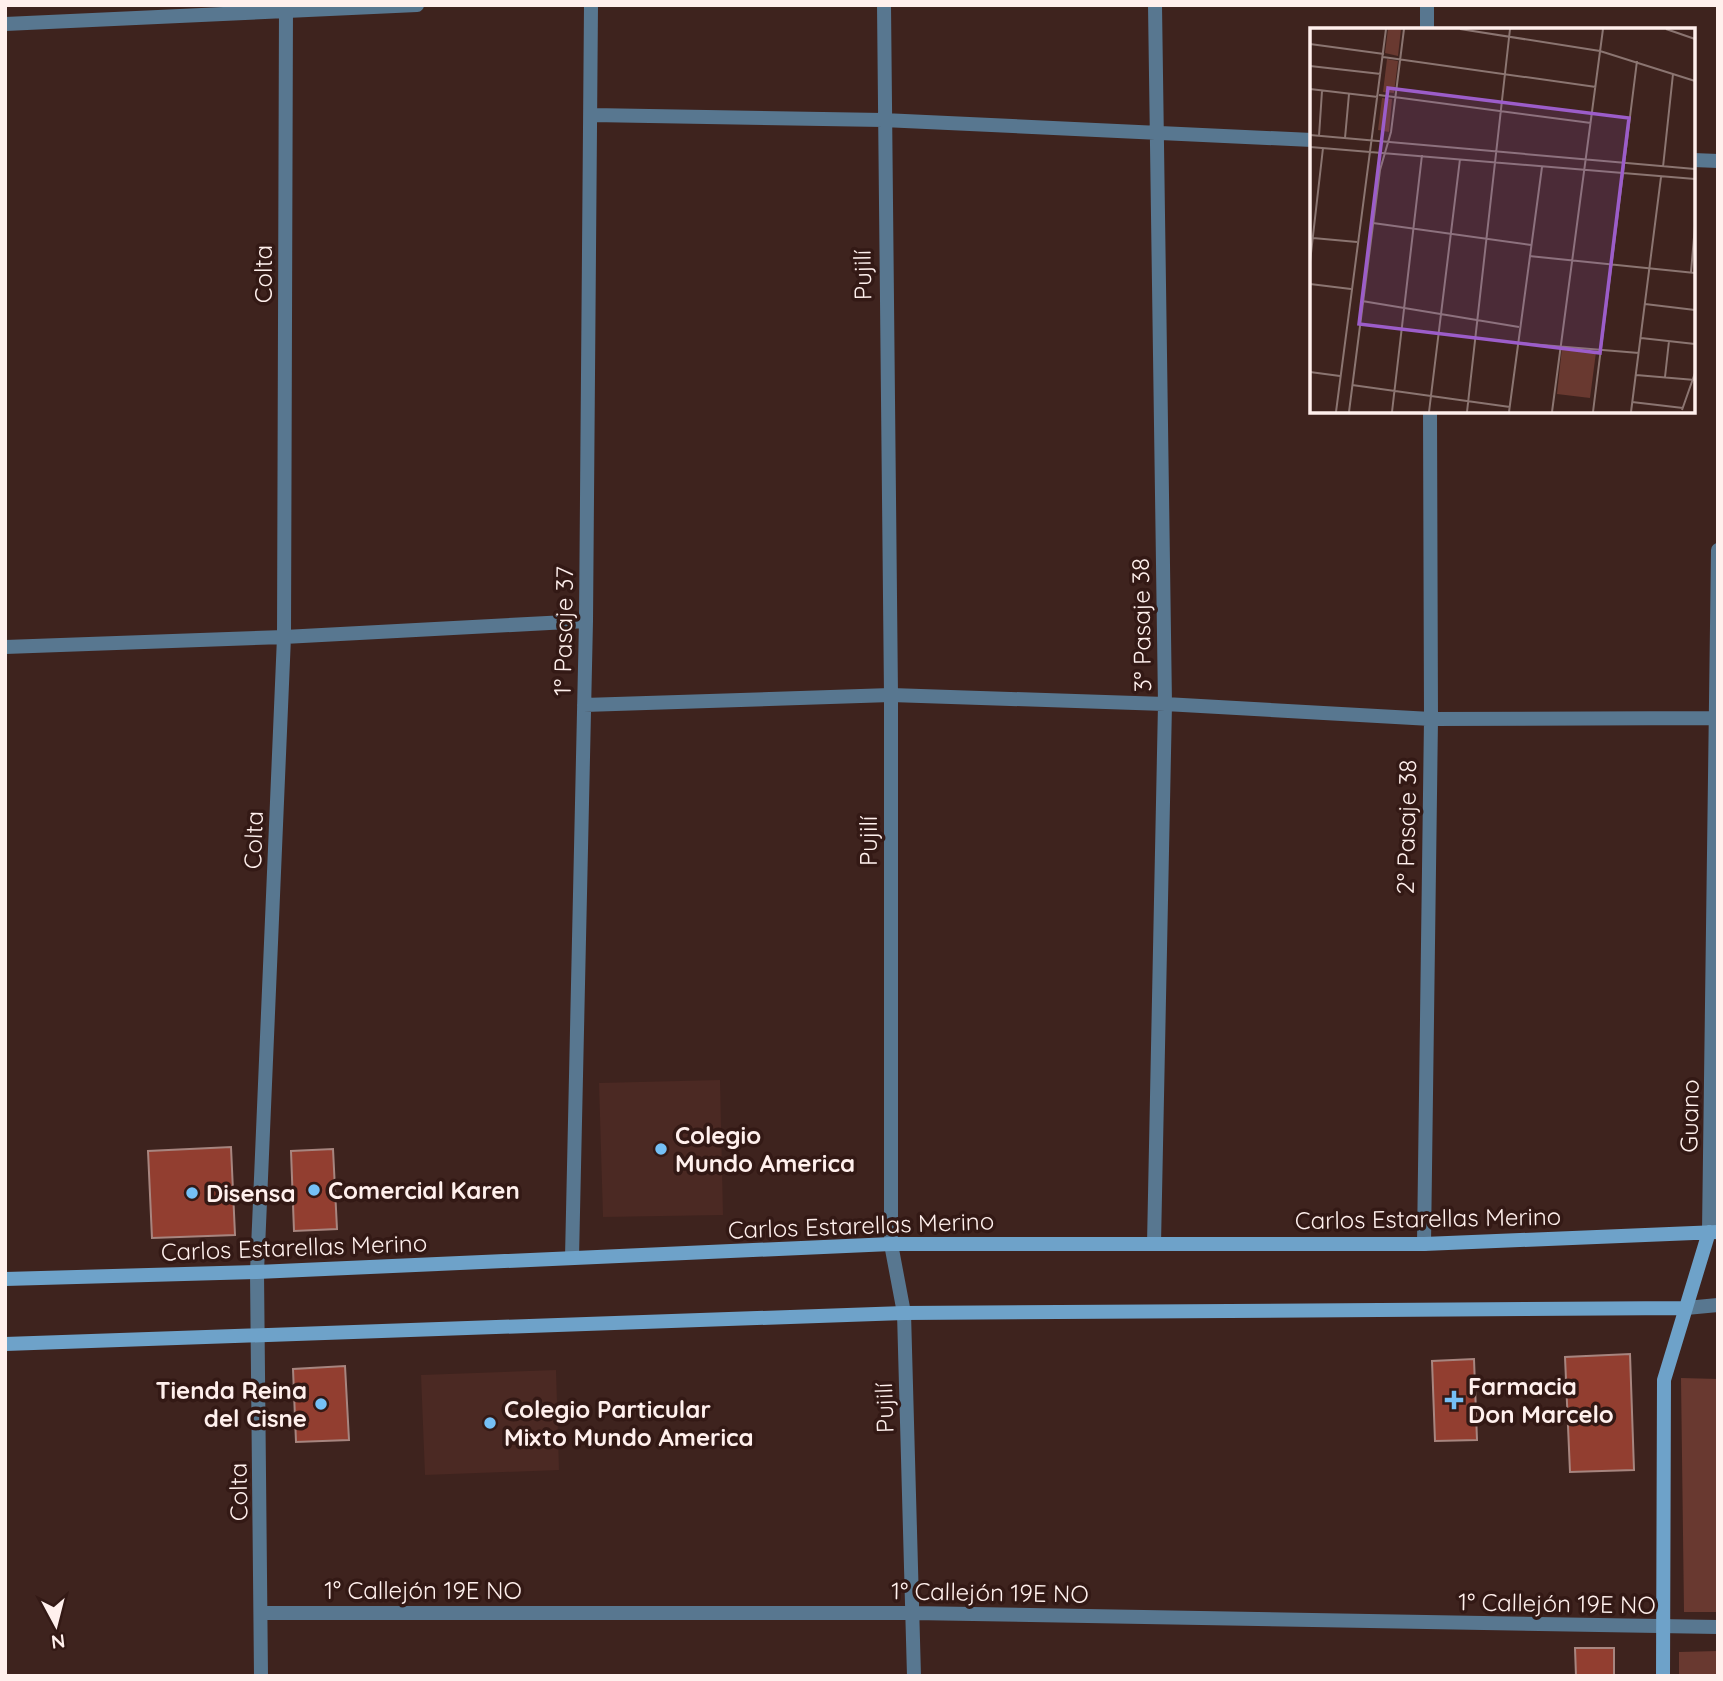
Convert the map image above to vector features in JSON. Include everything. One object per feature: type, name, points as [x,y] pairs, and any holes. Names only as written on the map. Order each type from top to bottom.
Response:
[{"type":"street","points":[[5,24],[286,8],[417,5]]},
{"type":"street","name":"1° Pasaje 37","points":[[572,1258],[586,621],[591,5]]},
{"type":"street","name":"Pujilí","points":[[884,5],[883,120],[891,695],[891,1244],[904,1314],[914,1676]]},
{"type":"street","name":"3° Pasaje 38","points":[[1154,1244],[1165,704],[1154,134],[1155,5]]},
{"type":"street","points":[[1427,5],[1427,28]]},
{"type":"street","name":"Colta","points":[[261,1676],[257,1272],[284,637],[286,8]]},
{"type":"street","points":[[592,115],[883,120],[1310,139]]},
{"type":"street","points":[[1695,160],[1718,161]]},
{"type":"street","name":"2° Pasaje 38","points":[[1423,1244],[1431,719],[1430,413]]},
{"type":"street","name":"Guano","points":[[1664,1676],[1664,1380],[1686,1308],[1714,1232],[1718,551]]},
{"type":"street","points":[[5,647],[284,637],[586,621]]},
{"type":"street","points":[[584,705],[891,695],[1165,704],[1431,719],[1715,718]]},
{"type":"street","name":"Carlos Estarellas Merino","points":[[5,1279],[257,1272],[891,1244],[1423,1244],[1714,1232]]},
{"type":"street","points":[[5,1344],[904,1314],[1718,1306]]},
{"type":"street","name":"1° Callejón 19E NO","points":[[262,1613],[913,1612],[1718,1627]]},
{"type":"shaded area","name":"Colegio Mundo America","points":[[720,1080],[723,1215],[603,1217],[599,1083]]},
{"type":"shaded area","name":"Colegio Particular Mixto Mundo America","points":[[556,1370],[559,1470],[425,1475],[421,1375]]},
{"type":"shaded area","points":[[1681,1378],[1718,1379],[1718,1612],[1684,1612]]},
{"type":"shaded area","points":[[1718,1651],[1718,1676],[1679,1676],[1679,1652]]},
{"type":"building","name":"Disensa","points":[[231,1147],[235,1235],[152,1238],[148,1151]]},
{"type":"building","name":"Comercial Karen","points":[[333,1149],[337,1229],[294,1231],[291,1151]]},
{"type":"building","points":[[1630,1354],[1634,1470],[1570,1472],[1565,1357]]},
{"type":"building","name":"Farmacia Don Marcelo","points":[[1474,1359],[1477,1440],[1435,1441],[1432,1361]]},
{"type":"building","name":"Tienda Reina del Cisne","points":[[345,1366],[349,1440],[296,1442],[293,1369]]},
{"type":"building","points":[[1575,1648],[1614,1648],[1614,1676],[1576,1676]]},
{"type":"place","name":"Colegio Mundo America","points":[[661,1149]]},
{"type":"place","name":"Comercial Karen","points":[[314,1190]]},
{"type":"place","name":"Disensa","points":[[192,1193]]},
{"type":"place","name":"Farmacia Don Marcelo","points":[[1454,1400]]},
{"type":"place","name":"Tienda Reina del Cisne","points":[[321,1404]]},
{"type":"place","name":"Colegio Particular Mixto Mundo America","points":[[490,1423]]}]
